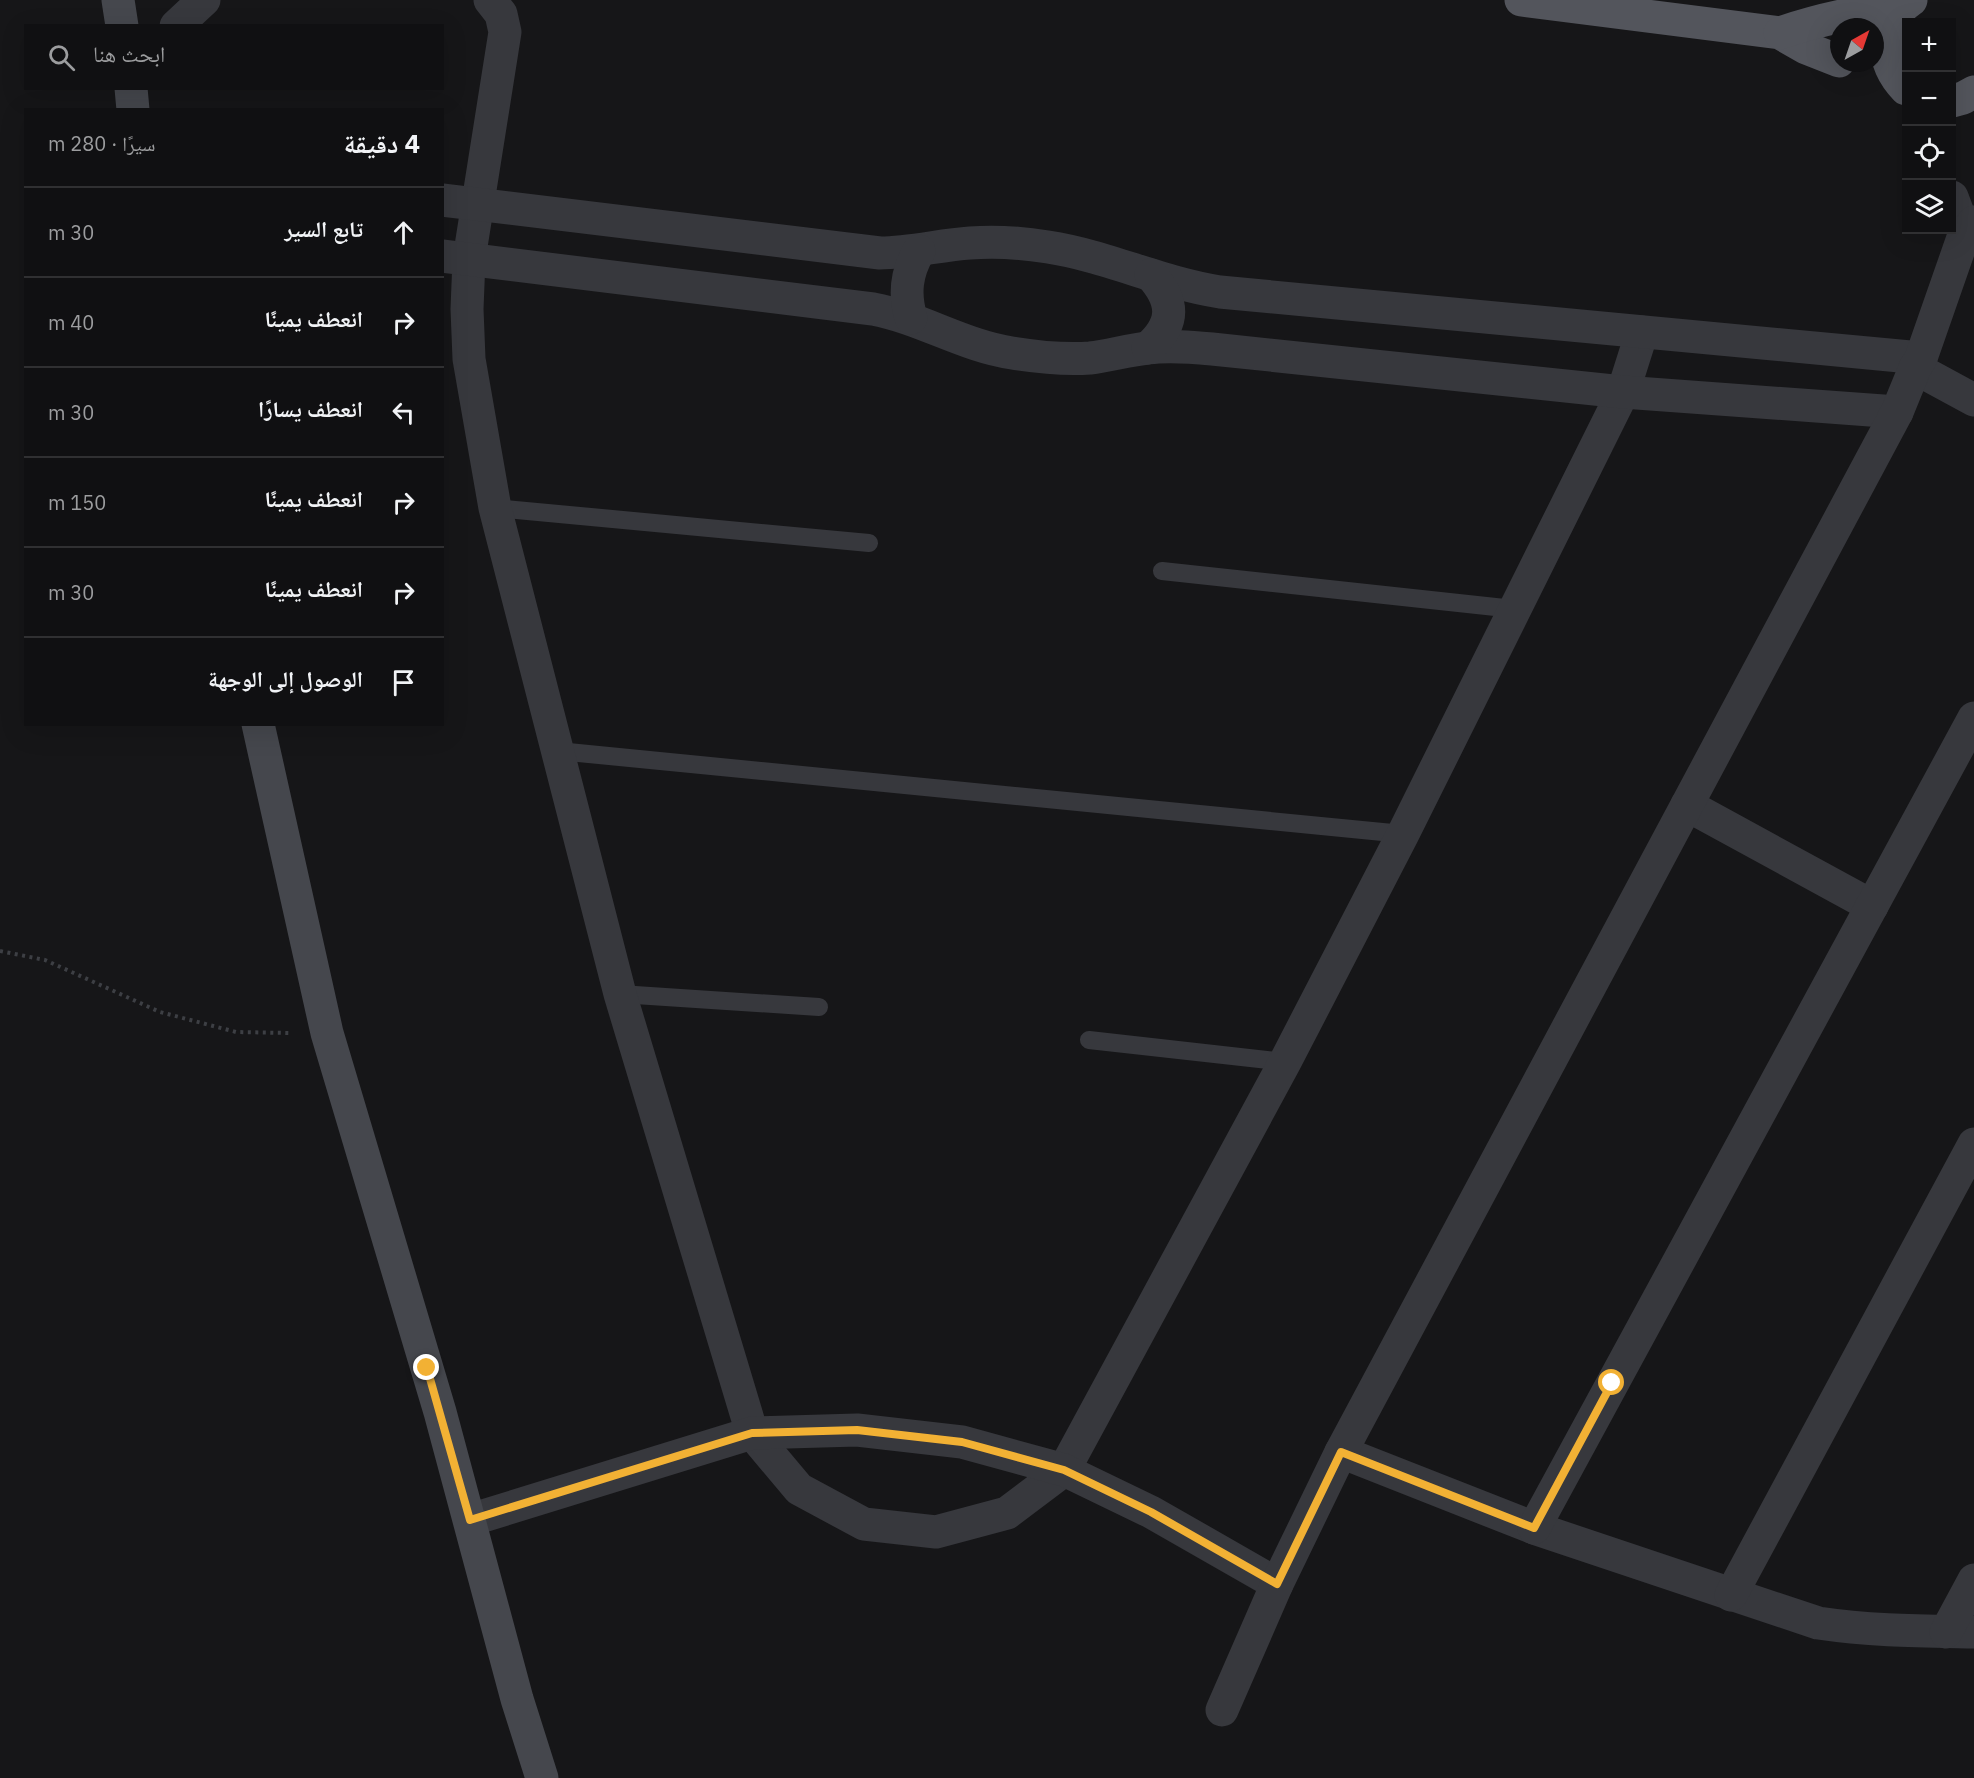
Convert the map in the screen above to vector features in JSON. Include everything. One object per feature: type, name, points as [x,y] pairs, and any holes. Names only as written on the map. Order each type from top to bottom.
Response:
[{"type":"main road","points":[[1521,0],[1780,33],[1806,48],[1830,57]]},
{"type":"main road","points":[[1780,33],[1810,22],[1906,3]]},
{"type":"main road","points":[[1899,80],[1887,54],[1887,37],[1892,20],[1906,3]]},
{"type":"main road","points":[[1875,72],[1899,80]]},
{"type":"main road","points":[[1956,100],[1974,92]]},
{"type":"street","points":[[118,0],[122,24]]},
{"type":"street","points":[[178,24],[204,0]]},
{"type":"street","points":[[490,0],[501,14],[505,32],[477,204],[456,257],[467,309],[469,359],[495,508],[620,994],[752,1433],[799,1489],[864,1524],[936,1532],[957,1527],[1007,1513],[1064,1470],[1285,1062],[1403,834],[1623,392],[1642,332]]},
{"type":"street","points":[[131,90],[133,108]]},
{"type":"street","points":[[444,200],[859,252],[919,251],[971,243],[1047,246],[1118,263],[1176,283],[1220,292],[1642,332],[1918,363],[1974,400]]},
{"type":"street","points":[[1222,1710],[1277,1584],[1341,1452],[1897,412],[1969,227],[1956,204]]},
{"type":"street","points":[[911,318],[907,305],[907,283],[912,262],[919,251]]},
{"type":"street","points":[[456,257],[873,309],[911,318],[969,342],[1010,353],[1088,358],[1148,348],[1212,349],[1623,392],[1897,412]]},
{"type":"street","points":[[1148,348],[1161,336],[1168,321],[1169,304],[1163,288],[1151,275]]},
{"type":"street","points":[[1534,1528],[1974,718]]},
{"type":"street","points":[[258,726],[327,1033],[440,1412],[517,1699],[542,1778]]},
{"type":"street","points":[[1687,806],[1872,906]]},
{"type":"street","points":[[1731,1595],[1974,1144]]},
{"type":"street","points":[[470,1520],[752,1433],[857,1430],[962,1442],[1064,1470],[1151,1512],[1277,1584]]},
{"type":"street","points":[[1341,1452],[1534,1528],[1818,1623],[1861,1630],[1960,1632],[1974,1580]]},
{"type":"lane","points":[[495,508],[869,543]]},
{"type":"lane","points":[[1162,571],[1514,609]]},
{"type":"lane","points":[[558,752],[1403,834]]},
{"type":"lane","points":[[620,994],[819,1007]]},
{"type":"lane","points":[[1089,1040],[1285,1062]]},
{"type":"path","points":[[0,951],[45,960],[160,1012],[236,1032],[327,1033]]},
{"type":"route","points":[[427,1368],[470,1520],[752,1433],[857,1430],[962,1442],[1064,1470],[1151,1512],[1277,1584],[1341,1452],[1534,1528],[1612,1383]]}]
